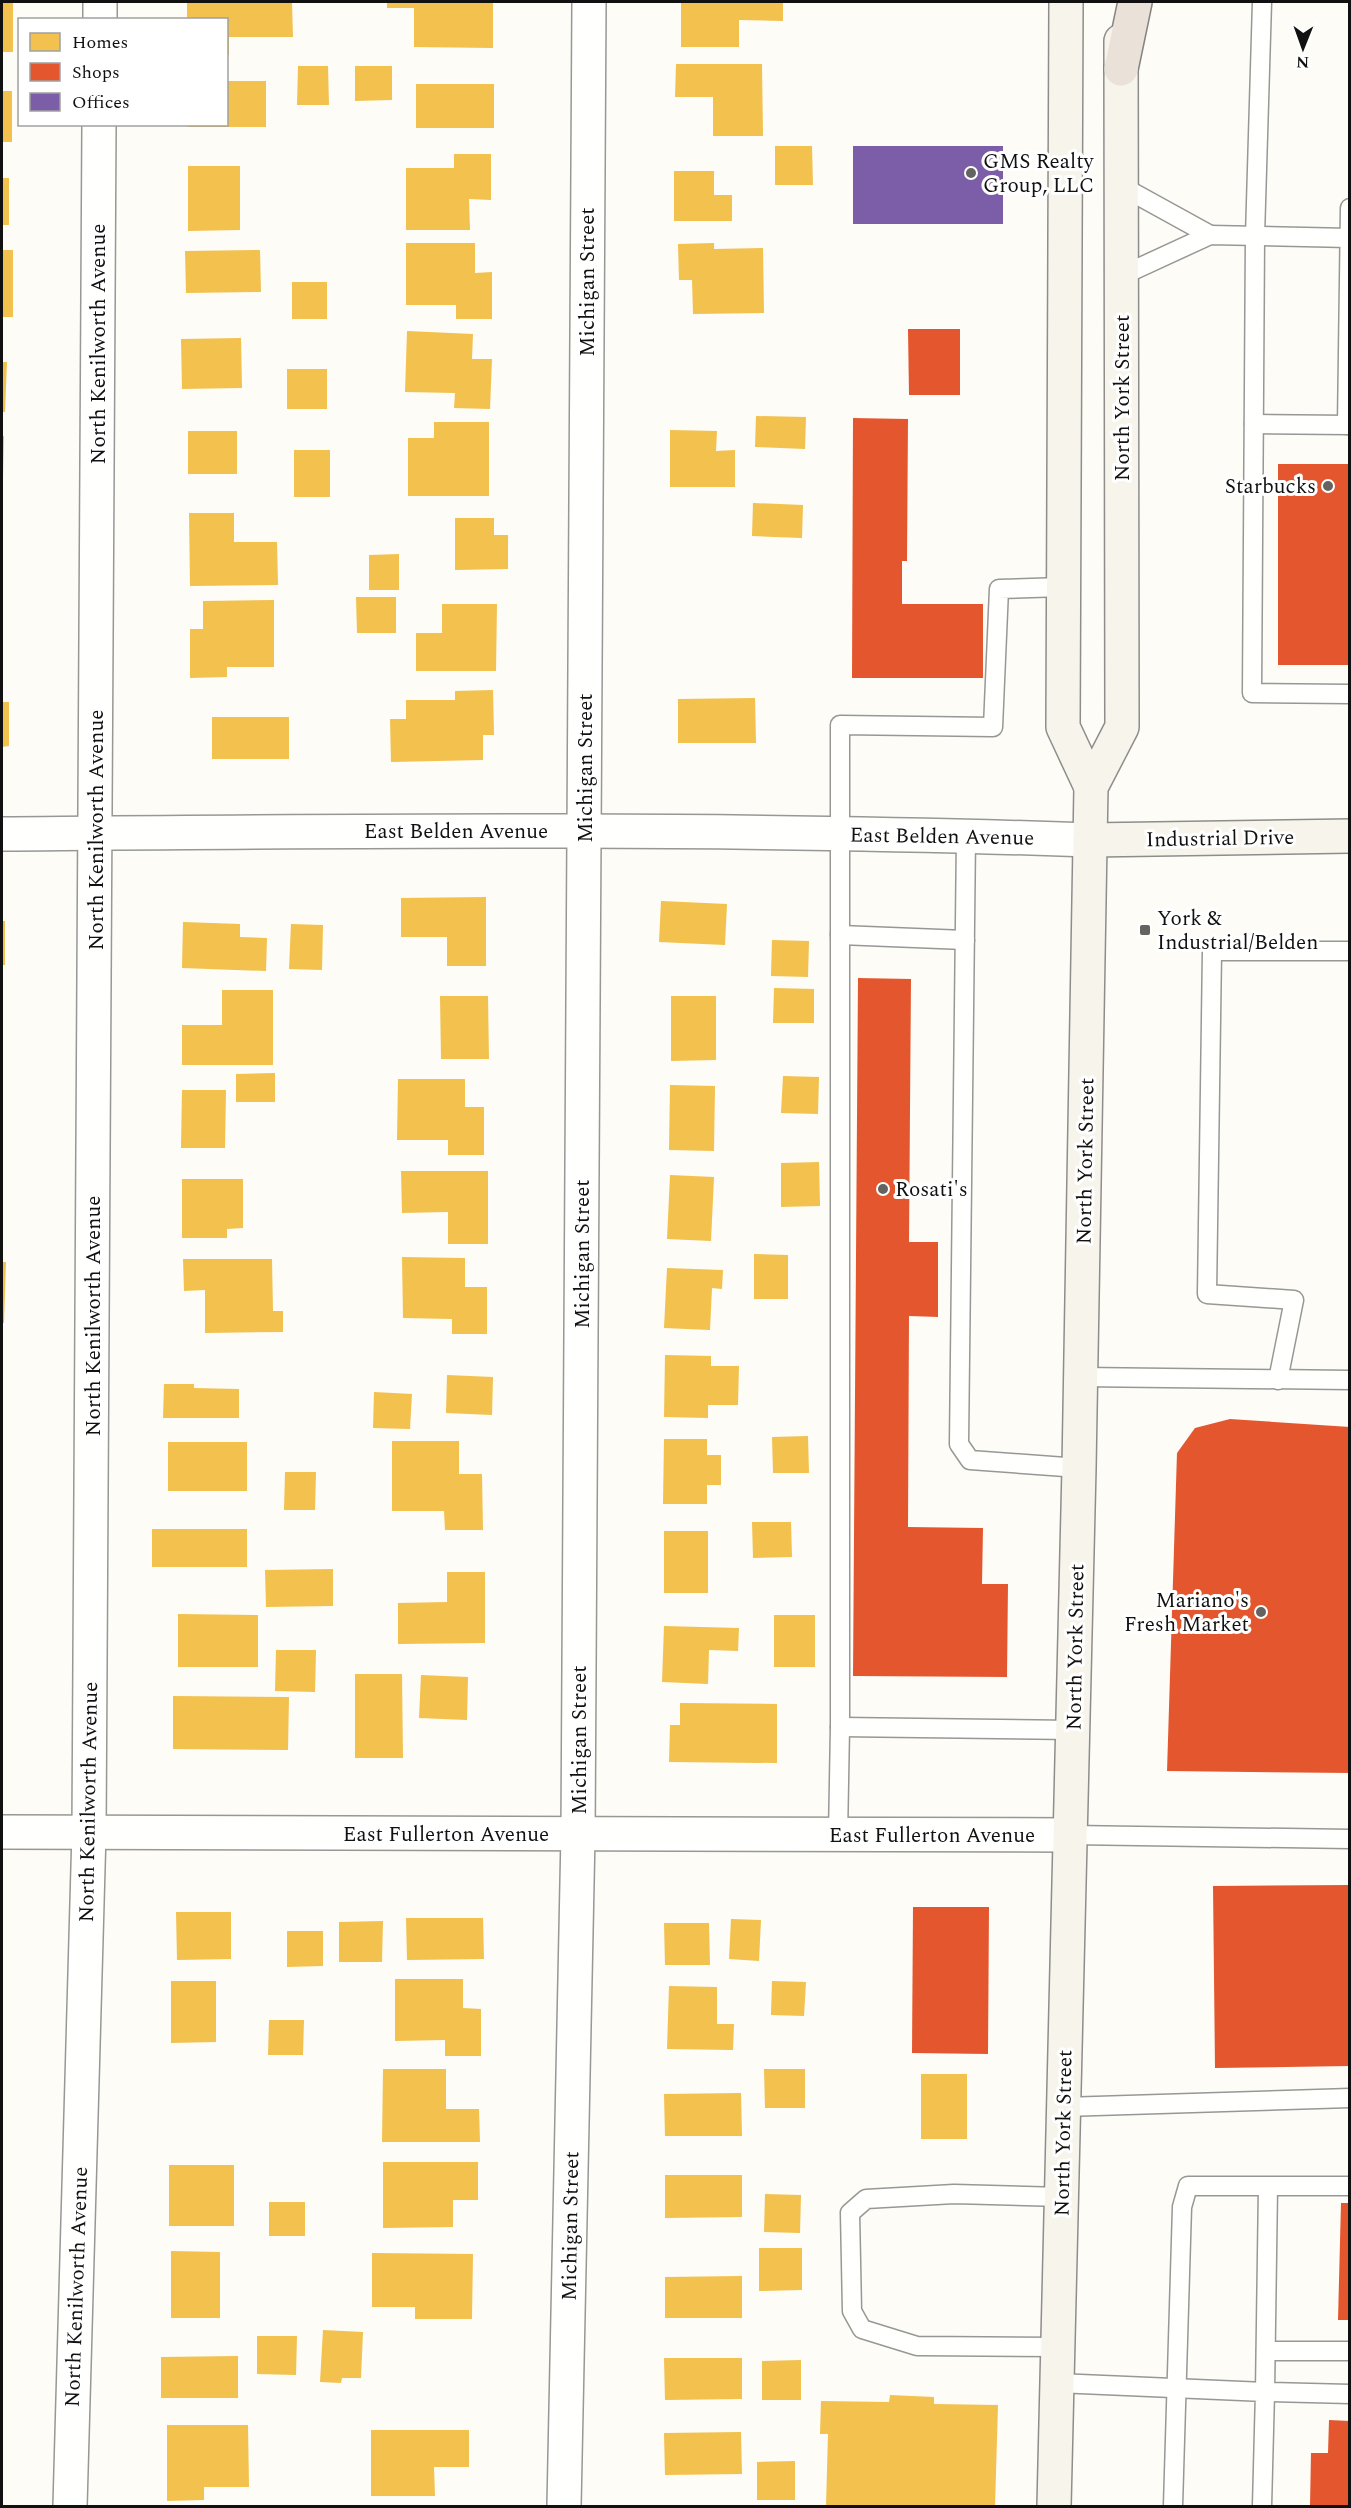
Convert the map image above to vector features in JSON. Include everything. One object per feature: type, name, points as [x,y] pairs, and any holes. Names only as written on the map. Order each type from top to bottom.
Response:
[{"type":"highway","points":[[1121,69],[1135,2]]},
{"type":"main road","name":"North York Street","points":[[1066,2],[1062,728],[1091,787]]},
{"type":"main road","name":"North York Street","points":[[1054,2506],[1081,1377],[1091,787],[1122,727],[1121,2]]},
{"type":"main road","name":"Industrial Drive","points":[[1090,840],[1350,836]]},
{"type":"street","points":[[100,2],[100,18]]},
{"type":"street","name":"Michigan Street","points":[[564,2506],[578,1835],[589,2]]},
{"type":"street","name":"North Kenilworth Avenue","points":[[70,2506],[88,1832],[99,126]]},
{"type":"street","name":"East Belden Avenue","points":[[2,834],[585,830],[1090,840]]},
{"type":"street","name":"East Fullerton Avenue","points":[[2,1832],[1071,1835]]},
{"type":"lane","points":[[1262,2],[1255,236],[1252,693],[1350,694]]},
{"type":"lane","points":[[1121,186],[1210,235]]},
{"type":"lane","points":[[1254,424],[1348,425],[1350,208]]},
{"type":"lane","points":[[1121,276],[1210,235],[1349,238]]},
{"type":"lane","points":[[838,1836],[840,1727],[840,725],[993,727],[999,589],[1063,587]]},
{"type":"lane","points":[[966,836],[958,1444],[970,1460],[1079,1468]]},
{"type":"lane","points":[[840,935],[964,940]]},
{"type":"lane","points":[[1278,1380],[1294,1300],[1207,1294],[1212,951],[1350,951]]},
{"type":"lane","points":[[1081,1377],[1350,1380]]},
{"type":"lane","points":[[840,1727],[1073,1730]]},
{"type":"lane","points":[[1071,1835],[1350,1839]]},
{"type":"lane","points":[[1064,2107],[1350,2098]]},
{"type":"lane","points":[[1173,2506],[1182,2207],[1188,2186],[1350,2186]]},
{"type":"lane","points":[[1262,2506],[1268,2187]]},
{"type":"lane","points":[[1058,2348],[917,2346],[862,2329],[852,2311],[850,2213],[866,2199],[954,2194],[1062,2197]]},
{"type":"lane","points":[[1266,2351],[1350,2351]]},
{"type":"lane","points":[[1057,2383],[1350,2394]]},
{"type":"building: Homes","points":[[2,2],[13,2],[13,52],[2,52]]},
{"type":"building: Homes","points":[[187,2],[292,2],[293,37],[229,37],[228,55],[228,18],[187,18]]},
{"type":"building: Homes","points":[[387,2],[493,3],[493,48],[414,47],[414,8],[387,8]]},
{"type":"building: Homes","points":[[681,2],[783,2],[783,21],[739,20],[739,47],[681,47]]},
{"type":"building: Homes","points":[[676,64],[762,64],[763,136],[713,136],[713,97],[675,97]]},
{"type":"building: Homes","points":[[298,66],[328,66],[329,105],[297,105]]},
{"type":"building: Homes","points":[[355,66],[392,66],[392,100],[355,101]]},
{"type":"building: Homes","points":[[228,81],[266,81],[266,127],[188,127],[228,126]]},
{"type":"building: Homes","points":[[416,84],[494,84],[494,128],[416,128]]},
{"type":"building: Homes","points":[[2,91],[12,91],[12,142],[2,142]]},
{"type":"building: Homes","points":[[775,146],[812,146],[813,185],[775,185]]},
{"type":"building: Homes","points":[[454,154],[491,154],[491,200],[469,199],[470,230],[406,230],[406,168],[454,168]]},
{"type":"building: Homes","points":[[188,166],[240,166],[240,230],[188,231]]},
{"type":"building: Homes","points":[[674,171],[714,171],[714,195],[732,195],[732,221],[674,221]]},
{"type":"building: Homes","points":[[2,178],[9,178],[9,225],[2,225]]},
{"type":"building: Homes","points":[[406,243],[475,243],[475,273],[492,272],[492,319],[456,319],[456,305],[406,305]]},
{"type":"building: Homes","points":[[714,243],[714,249],[763,248],[764,313],[693,314],[692,280],[679,280],[678,244]]},
{"type":"building: Homes","points":[[2,250],[13,250],[13,317],[2,317]]},
{"type":"building: Homes","points":[[260,250],[261,292],[186,293],[185,251]]},
{"type":"building: Homes","points":[[292,282],[327,282],[327,319],[292,319]]},
{"type":"building: Homes","points":[[407,331],[473,334],[472,359],[492,359],[490,409],[454,408],[455,393],[405,392]]},
{"type":"building: Homes","points":[[241,338],[242,388],[182,389],[181,339]]},
{"type":"building: Homes","points":[[2,362],[7,362],[5,412],[2,412]]},
{"type":"building: Homes","points":[[287,369],[327,369],[327,409],[287,409]]},
{"type":"building: Homes","points":[[756,416],[806,417],[805,449],[755,447]]},
{"type":"building: Homes","points":[[434,422],[489,422],[489,496],[408,496],[408,438],[434,438]]},
{"type":"building: Homes","points":[[670,430],[717,431],[716,451],[735,450],[735,487],[670,487]]},
{"type":"building: Homes","points":[[188,431],[237,431],[237,474],[188,474]]},
{"type":"building: Homes","points":[[2,436],[4,436],[3,478],[2,478]]},
{"type":"building: Homes","points":[[294,450],[330,450],[330,497],[294,497]]},
{"type":"building: Homes","points":[[753,503],[803,505],[802,538],[752,536]]},
{"type":"building: Homes","points":[[189,513],[234,513],[234,542],[277,542],[278,585],[190,586]]},
{"type":"building: Homes","points":[[455,518],[494,518],[494,535],[508,535],[508,569],[455,570]]},
{"type":"building: Homes","points":[[399,554],[399,590],[369,590],[369,555]]},
{"type":"building: Homes","points":[[356,597],[396,597],[396,633],[357,633]]},
{"type":"building: Homes","points":[[274,600],[274,667],[227,667],[227,677],[190,678],[190,629],[203,629],[203,601]]},
{"type":"building: Homes","points":[[442,604],[497,604],[496,671],[416,671],[416,633],[442,633]]},
{"type":"building: Homes","points":[[493,690],[494,735],[483,735],[483,760],[391,762],[390,719],[406,719],[406,700],[455,700],[455,691]]},
{"type":"building: Homes","points":[[755,698],[756,743],[678,743],[678,699]]},
{"type":"building: Homes","points":[[2,702],[9,702],[9,746],[2,747]]},
{"type":"building: Homes","points":[[212,717],[289,717],[289,759],[212,759]]},
{"type":"building: Homes","points":[[486,897],[486,966],[447,966],[447,937],[401,937],[401,898]]},
{"type":"building: Homes","points":[[661,901],[727,904],[725,945],[659,942]]},
{"type":"building: Homes","points":[[2,921],[5,921],[5,965],[2,965]]},
{"type":"building: Homes","points":[[183,922],[240,924],[240,937],[267,938],[266,971],[182,968]]},
{"type":"building: Homes","points":[[291,924],[323,925],[322,970],[289,969]]},
{"type":"building: Homes","points":[[772,940],[809,941],[808,977],[771,976]]},
{"type":"building: Homes","points":[[774,988],[814,989],[814,1023],[773,1023]]},
{"type":"building: Homes","points":[[222,990],[273,990],[273,1065],[182,1065],[182,1025],[222,1025]]},
{"type":"building: Homes","points":[[440,996],[488,996],[489,1059],[441,1059]]},
{"type":"building: Homes","points":[[671,996],[716,996],[716,1060],[671,1061]]},
{"type":"building: Homes","points":[[275,1073],[275,1102],[236,1102],[236,1074]]},
{"type":"building: Homes","points":[[783,1076],[819,1077],[818,1114],[781,1113]]},
{"type":"building: Homes","points":[[398,1079],[465,1079],[465,1107],[484,1107],[484,1155],[448,1155],[448,1140],[397,1140]]},
{"type":"building: Homes","points":[[670,1085],[715,1086],[714,1151],[669,1150]]},
{"type":"building: Homes","points":[[182,1090],[226,1090],[225,1148],[181,1148]]},
{"type":"building: Homes","points":[[819,1162],[820,1206],[781,1207],[781,1163]]},
{"type":"building: Homes","points":[[401,1171],[488,1171],[488,1244],[448,1244],[448,1212],[402,1213]]},
{"type":"building: Homes","points":[[670,1175],[714,1177],[711,1241],[667,1239]]},
{"type":"building: Homes","points":[[182,1179],[243,1179],[243,1228],[227,1229],[227,1238],[182,1238]]},
{"type":"building: Homes","points":[[754,1254],[788,1255],[788,1299],[754,1299]]},
{"type":"building: Homes","points":[[402,1257],[465,1258],[465,1287],[487,1287],[487,1334],[452,1334],[452,1319],[403,1318]]},
{"type":"building: Homes","points":[[183,1259],[272,1259],[273,1311],[283,1311],[283,1332],[205,1333],[205,1290],[184,1291]]},
{"type":"building: Homes","points":[[2,1262],[6,1262],[4,1323],[2,1323]]},
{"type":"building: Homes","points":[[667,1268],[723,1270],[722,1289],[712,1288],[710,1330],[664,1328]]},
{"type":"building: Homes","points":[[665,1355],[711,1356],[711,1366],[739,1366],[738,1405],[708,1405],[708,1418],[664,1417]]},
{"type":"building: Homes","points":[[447,1375],[493,1377],[492,1415],[446,1413]]},
{"type":"building: Homes","points":[[164,1384],[194,1384],[194,1388],[239,1389],[239,1418],[163,1418]]},
{"type":"building: Homes","points":[[374,1392],[412,1394],[410,1429],[373,1428]]},
{"type":"building: Homes","points":[[808,1436],[809,1473],[773,1473],[772,1437]]},
{"type":"building: Homes","points":[[664,1439],[707,1439],[707,1455],[721,1455],[721,1485],[707,1485],[707,1504],[663,1504]]},
{"type":"building: Homes","points":[[392,1441],[459,1441],[459,1474],[482,1474],[483,1530],[445,1530],[444,1511],[392,1511]]},
{"type":"building: Homes","points":[[168,1442],[247,1442],[247,1491],[168,1491]]},
{"type":"building: Homes","points":[[285,1472],[316,1472],[315,1510],[284,1510]]},
{"type":"building: Homes","points":[[752,1522],[791,1522],[792,1557],[753,1558]]},
{"type":"building: Homes","points":[[152,1529],[247,1529],[247,1567],[152,1567]]},
{"type":"building: Homes","points":[[664,1531],[708,1531],[708,1593],[664,1593]]},
{"type":"building: Homes","points":[[333,1569],[333,1606],[266,1607],[265,1570]]},
{"type":"building: Homes","points":[[447,1572],[485,1572],[485,1643],[398,1644],[398,1603],[447,1602]]},
{"type":"building: Homes","points":[[178,1614],[258,1615],[258,1667],[178,1667]]},
{"type":"building: Homes","points":[[774,1615],[815,1615],[815,1667],[774,1667]]},
{"type":"building: Homes","points":[[664,1626],[739,1628],[738,1651],[709,1650],[708,1684],[662,1682]]},
{"type":"building: Homes","points":[[276,1650],[316,1650],[315,1692],[275,1691]]},
{"type":"building: Homes","points":[[355,1674],[402,1674],[403,1758],[355,1758]]},
{"type":"building: Homes","points":[[421,1675],[468,1677],[467,1720],[419,1718]]},
{"type":"building: Homes","points":[[173,1696],[289,1697],[288,1750],[173,1749]]},
{"type":"building: Homes","points":[[680,1703],[777,1704],[777,1763],[669,1762],[670,1725],[680,1725]]},
{"type":"building: Homes","points":[[176,1912],[231,1912],[231,1959],[177,1960]]},
{"type":"building: Homes","points":[[406,1918],[483,1918],[484,1959],[407,1960]]},
{"type":"building: Homes","points":[[731,1919],[761,1920],[759,1961],[729,1959]]},
{"type":"building: Homes","points":[[383,1921],[382,1962],[339,1962],[339,1922]]},
{"type":"building: Homes","points":[[664,1923],[709,1923],[710,1965],[665,1965]]},
{"type":"building: Homes","points":[[287,1931],[323,1931],[323,1966],[287,1967]]},
{"type":"building: Homes","points":[[395,1979],[463,1979],[463,2008],[481,2009],[481,2056],[445,2056],[445,2040],[395,2041]]},
{"type":"building: Homes","points":[[171,1981],[216,1981],[216,2042],[171,2043]]},
{"type":"building: Homes","points":[[772,1981],[806,1982],[804,2016],[771,2015]]},
{"type":"building: Homes","points":[[669,1986],[717,1987],[717,2024],[734,2024],[733,2050],[667,2049]]},
{"type":"building: Homes","points":[[269,2020],[304,2020],[303,2055],[268,2055]]},
{"type":"building: Homes","points":[[383,2069],[446,2069],[446,2109],[479,2109],[480,2142],[382,2142]]},
{"type":"building: Homes","points":[[764,2069],[805,2069],[805,2108],[765,2108]]},
{"type":"building: Homes","points":[[921,2074],[967,2074],[967,2139],[921,2139]]},
{"type":"building: Homes","points":[[741,2093],[742,2136],[665,2136],[664,2094]]},
{"type":"building: Homes","points":[[383,2162],[478,2162],[478,2200],[453,2200],[453,2227],[383,2228]]},
{"type":"building: Homes","points":[[169,2165],[234,2165],[234,2226],[169,2226]]},
{"type":"building: Homes","points":[[665,2175],[742,2175],[742,2217],[665,2218]]},
{"type":"building: Homes","points":[[765,2194],[801,2195],[800,2233],[764,2232]]},
{"type":"building: Homes","points":[[269,2202],[305,2202],[305,2236],[269,2236]]},
{"type":"building: Homes","points":[[759,2248],[802,2248],[802,2290],[759,2291]]},
{"type":"building: Homes","points":[[171,2251],[220,2252],[220,2318],[171,2318]]},
{"type":"building: Homes","points":[[372,2253],[473,2254],[472,2319],[415,2319],[415,2307],[372,2307]]},
{"type":"building: Homes","points":[[742,2276],[742,2318],[665,2318],[665,2277]]},
{"type":"building: Homes","points":[[323,2330],[363,2332],[361,2378],[342,2378],[341,2383],[320,2382]]},
{"type":"building: Homes","points":[[257,2336],[297,2336],[296,2375],[257,2374]]},
{"type":"building: Homes","points":[[238,2356],[238,2398],[161,2398],[161,2357]]},
{"type":"building: Homes","points":[[664,2358],[742,2358],[742,2399],[665,2400]]},
{"type":"building: Homes","points":[[801,2360],[801,2400],[762,2400],[762,2361]]},
{"type":"building: Homes","points":[[890,2395],[934,2397],[934,2404],[998,2405],[995,2506],[826,2506],[828,2434],[820,2434],[821,2401],[889,2402]]},
{"type":"building: Homes","points":[[167,2425],[248,2425],[249,2487],[204,2487],[204,2500],[167,2501]]},
{"type":"building: Homes","points":[[371,2430],[469,2430],[469,2467],[434,2467],[435,2496],[371,2496]]},
{"type":"building: Homes","points":[[741,2432],[742,2474],[665,2475],[664,2433]]},
{"type":"building: Homes","points":[[795,2461],[795,2500],[757,2500],[757,2462]]},
{"type":"building: Shops","points":[[908,329],[960,329],[960,395],[909,395]]},
{"type":"building: Shops","points":[[853,418],[908,419],[907,561],[902,561],[902,604],[983,604],[983,678],[852,678]]},
{"type":"building: Shops","points":[[1278,464],[1350,464],[1350,665],[1278,665]]},
{"type":"building: Shops","points":[[858,978],[911,979],[909,1242],[938,1242],[938,1317],[909,1316],[908,1527],[983,1528],[982,1584],[1008,1584],[1007,1677],[853,1676]]},
{"type":"building: Shops","name":"Mariano's Fresh Market","points":[[1230,1419],[1350,1427],[1350,1773],[1167,1771],[1177,1453],[1195,1428]]},
{"type":"building: Shops","points":[[1350,1885],[1350,2066],[1215,2068],[1213,1886]]},
{"type":"building: Shops","points":[[913,1907],[989,1907],[988,2054],[912,2053]]},
{"type":"building: Shops","points":[[1341,2203],[1350,2203],[1350,2320],[1338,2320]]},
{"type":"building: Shops","points":[[1329,2420],[1350,2421],[1350,2506],[1310,2506],[1311,2453],[1328,2453]]},
{"type":"building: Offices","points":[[853,146],[1003,146],[1003,224],[853,224]]},
{"type":"place","name":"GMS Realty Group, LLC","points":[[971,173]]},
{"type":"place","name":"Starbucks","points":[[1328,486]]},
{"type":"place","name":"York & Industrial/Belden","points":[[1145,930]]},
{"type":"place","name":"Rosati's","points":[[883,1189]]},
{"type":"place","name":"Mariano's Fresh Market","points":[[1261,1612]]}]
